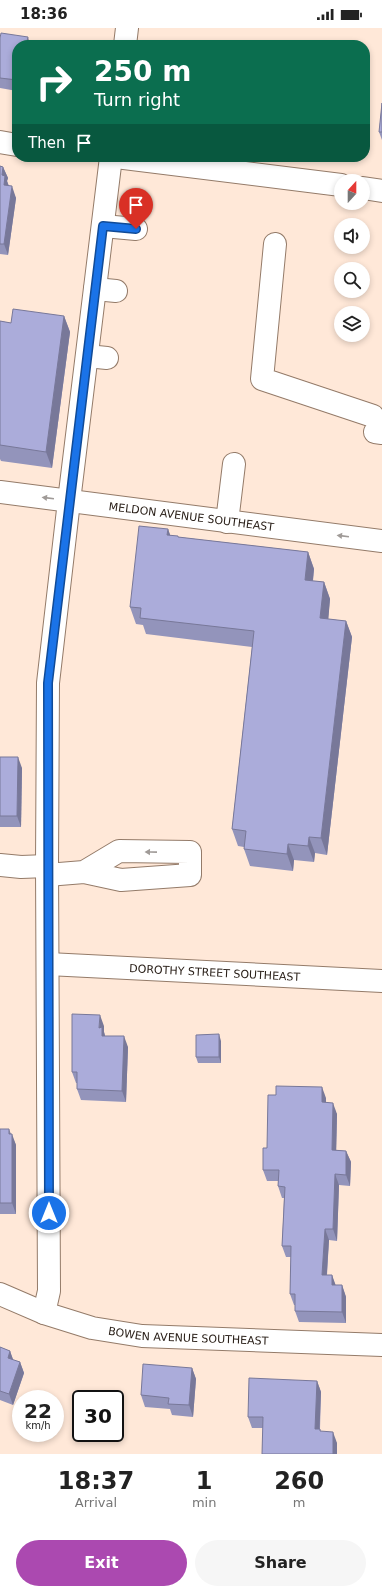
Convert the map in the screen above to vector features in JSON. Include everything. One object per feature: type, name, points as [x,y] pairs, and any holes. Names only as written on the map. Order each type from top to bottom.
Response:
[{"type":"street","points":[[126,40],[127,28]]},
{"type":"street","points":[[0,142],[12,144]]},
{"type":"street","points":[[44,1312],[49,1291],[47,870],[48,683],[69,501],[97,357],[105,290],[103,226],[110,162]]},
{"type":"street","points":[[156,162],[334,184]]},
{"type":"street","points":[[370,189],[382,190]]},
{"type":"street","points":[[103,226],[136,229]]},
{"type":"street","points":[[275,244],[262,379],[377,427]]},
{"type":"street","points":[[227,522],[234,464]]},
{"type":"street","name":"MELDON AVENUE SOUTHEAST","points":[[0,492],[382,541]]},
{"type":"street","points":[[0,864],[47,870],[84,872],[121,880],[190,875],[190,852],[119,851],[84,872]]},
{"type":"street","name":"DOROTHY STREET SOUTHEAST","points":[[48,964],[382,981]]},
{"type":"street","name":"BOWEN AVENUE SOUTHEAST","points":[[0,1294],[44,1312],[92,1328],[142,1336],[382,1345]]},
{"type":"building","points":[[1,33],[28,37],[27,40],[12,40],[12,79],[0,78]]},
{"type":"building","points":[[382,103],[382,132],[379,132]]},
{"type":"building","points":[[0,166],[3,167],[2,175],[5,176],[4,185],[12,186],[4,244],[0,244]]},
{"type":"building","points":[[13,309],[64,316],[46,452],[0,445],[0,321],[11,323]]},
{"type":"building","points":[[139,526],[168,529],[167,535],[178,537],[308,552],[305,580],[324,582],[320,618],[346,621],[321,838],[309,837],[308,846],[288,844],[287,854],[244,849],[246,831],[232,829],[254,631],[140,618],[141,608],[130,607]]},
{"type":"building","points":[[0,757],[18,757],[17,816],[0,816]]},
{"type":"building","points":[[72,1014],[100,1015],[99,1028],[102,1027],[102,1036],[124,1036],[122,1091],[77,1089],[77,1072],[72,1072]]},
{"type":"building","points":[[219,1034],[219,1057],[196,1057],[196,1035]]},
{"type":"building","points":[[276,1086],[322,1087],[322,1102],[333,1103],[332,1150],[346,1151],[346,1175],[335,1174],[333,1229],[325,1229],[322,1275],[332,1275],[332,1285],[342,1285],[342,1312],[295,1311],[295,1294],[290,1294],[291,1246],[282,1246],[285,1187],[278,1186],[279,1170],[263,1170],[263,1148],[267,1148],[268,1095],[276,1095]]},
{"type":"building","points":[[0,1129],[9,1129],[9,1134],[12,1134],[12,1203],[0,1203]]},
{"type":"building","points":[[0,1347],[10,1351],[8,1358],[20,1362],[9,1394],[0,1391]]},
{"type":"building","points":[[143,1364],[192,1368],[189,1405],[168,1404],[169,1398],[141,1395]]},
{"type":"building","points":[[249,1378],[317,1381],[315,1429],[333,1432],[333,1454],[262,1454],[263,1417],[248,1417]]},
{"type":"route","points":[[49,1213],[47,866],[48,683],[103,226],[136,229]]}]
